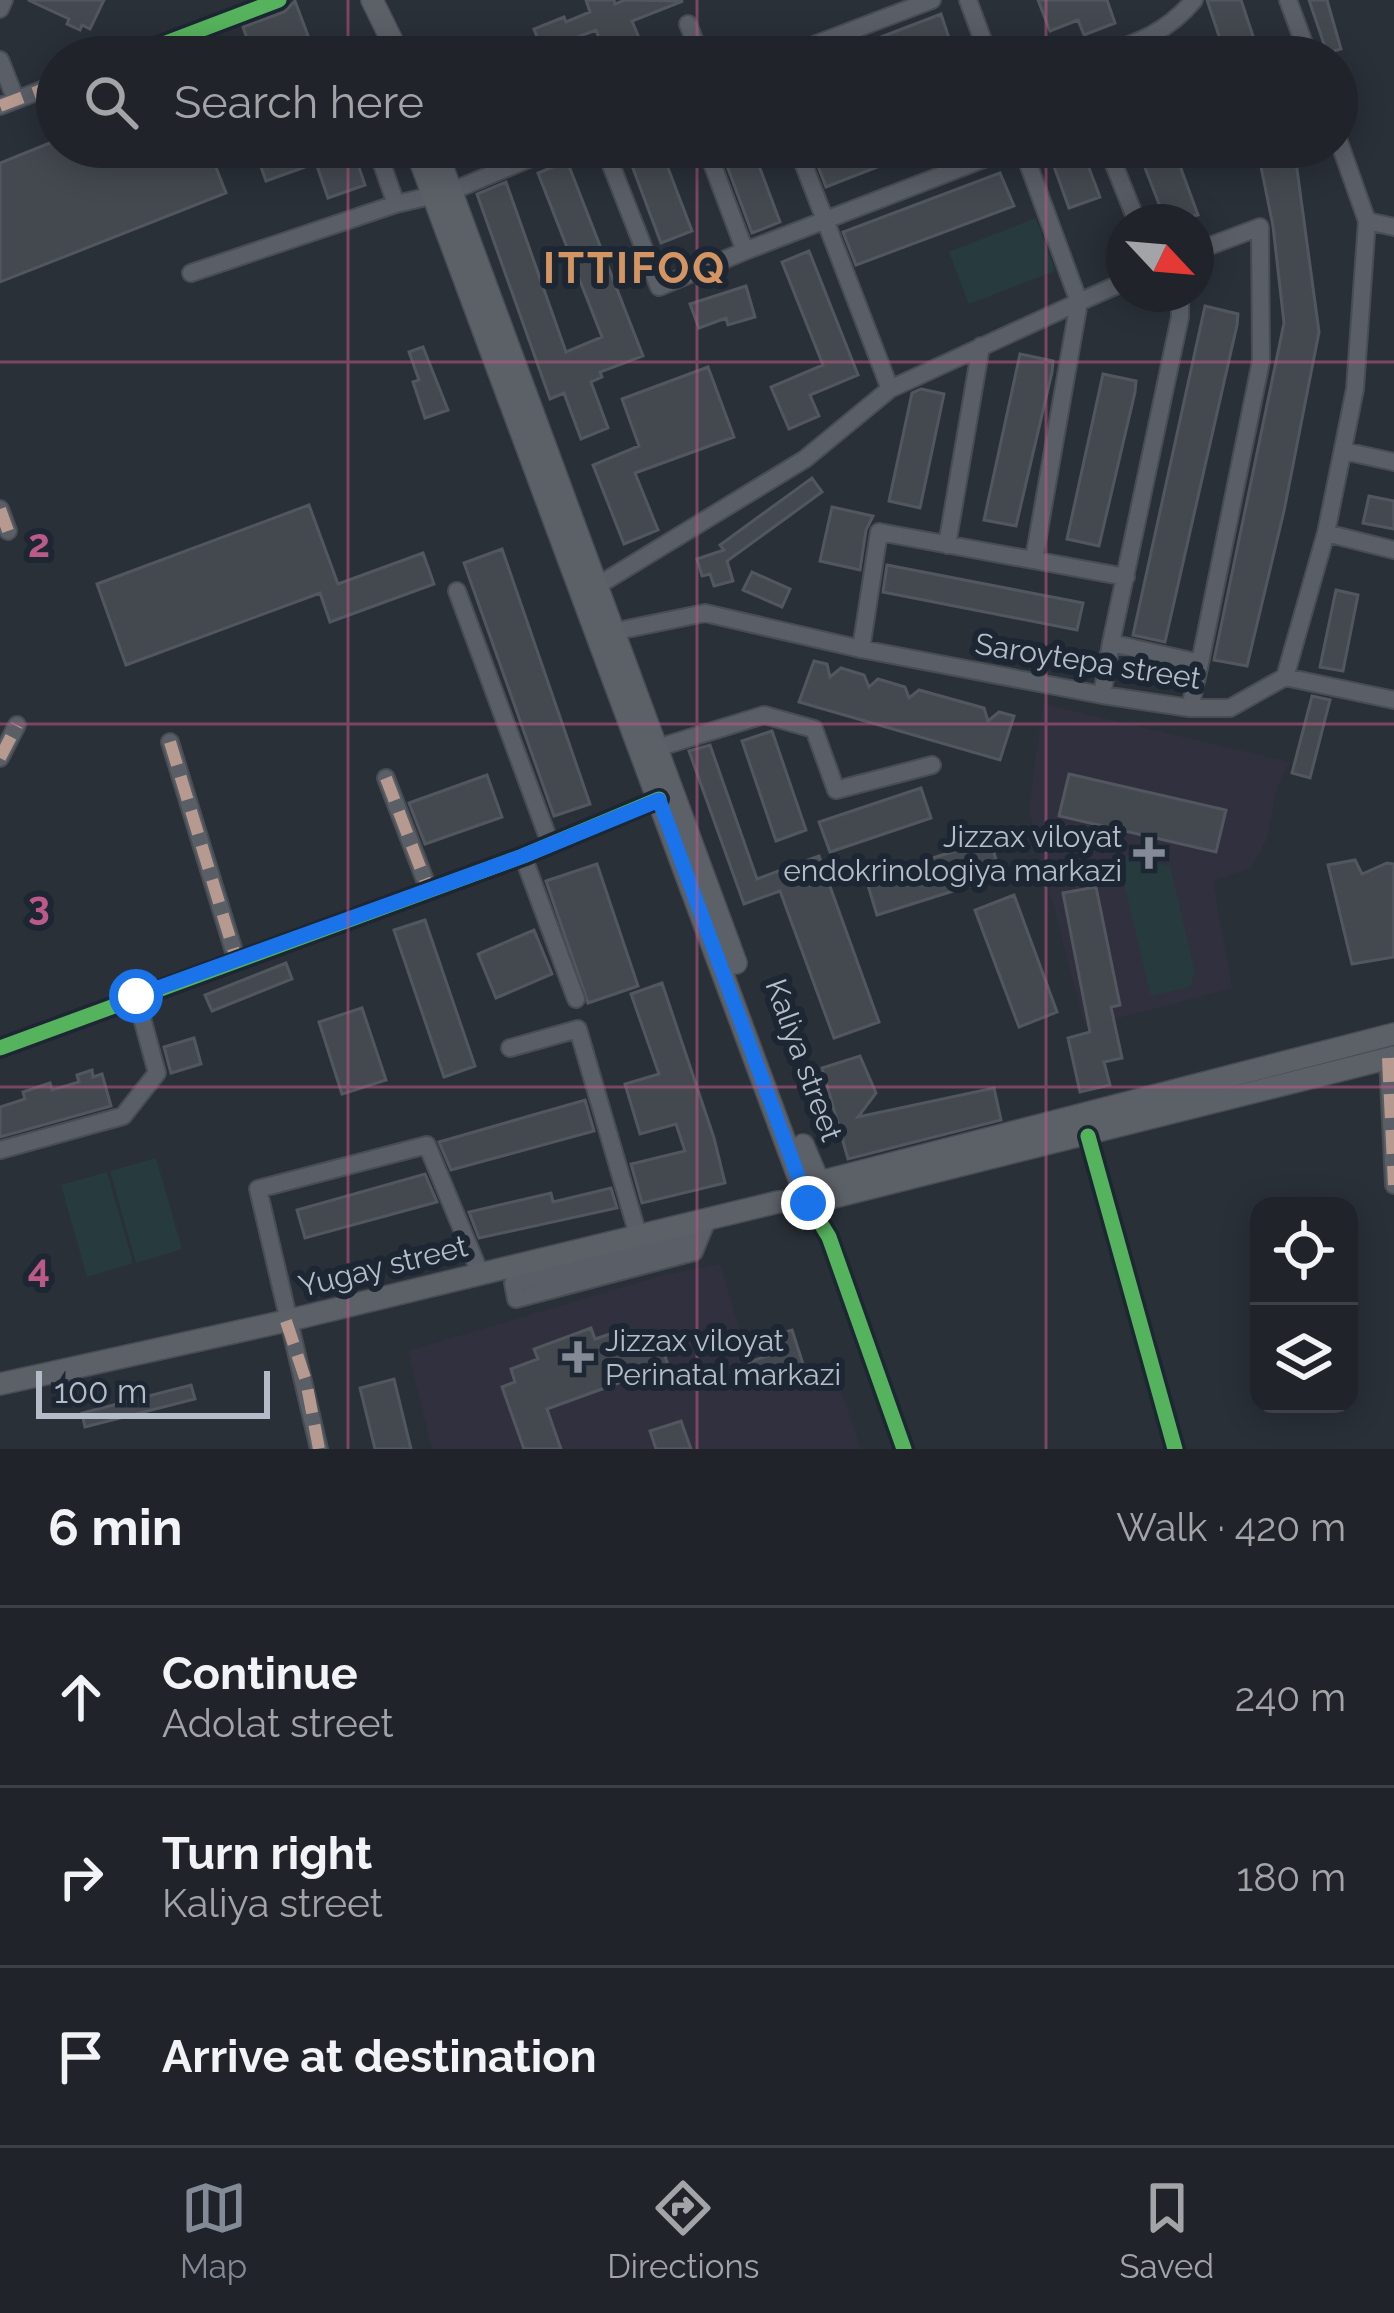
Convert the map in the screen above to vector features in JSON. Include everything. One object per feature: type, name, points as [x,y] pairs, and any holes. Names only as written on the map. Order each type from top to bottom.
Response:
[{"type":"main road","points":[[369,0],[378,36]]},
{"type":"main road","points":[[369,0],[389,36]]},
{"type":"main road","name":"Kaliya street","points":[[427,168],[442,193],[597,586],[604,633],[657,748],[814,1193]]},
{"type":"main road","name":"Kaliya street","points":[[438,168],[442,193],[604,633],[659,800],[814,1193]]},
{"type":"main road","name":"Yugay street","points":[[0,1384],[286,1321],[638,1235],[704,1226],[1394,1034]]},
{"type":"main road","name":"Yugay street","points":[[814,1193],[1088,1136],[1391,1058]]},
{"type":"street","points":[[0,9],[4,0]]},
{"type":"street","points":[[184,36],[279,0]]},
{"type":"street","points":[[837,36],[932,0]]},
{"type":"street","points":[[968,0],[981,36]]},
{"type":"street","points":[[1154,36],[1177,21],[1194,0]]},
{"type":"street","points":[[1288,0],[1301,36]]},
{"type":"street","points":[[688,24],[693,36]]},
{"type":"street","points":[[0,59],[8,103],[36,92]]},
{"type":"street","points":[[383,168],[396,205]]},
{"type":"street","points":[[190,273],[442,193],[504,168]]},
{"type":"street","points":[[612,168],[659,287],[962,168]]},
{"type":"street","points":[[714,168],[746,251]]},
{"type":"street","points":[[805,168],[890,389]]},
{"type":"street","points":[[1026,168],[1079,302],[1034,559]]},
{"type":"street","points":[[1115,168],[1129,204]]},
{"type":"street","points":[[1348,168],[1366,221],[1355,389],[1326,533],[1285,676],[1394,700]]},
{"type":"street","points":[[1366,221],[1394,227]]},
{"type":"street","points":[[1190,708],[1261,361],[1260,227],[1214,244]]},
{"type":"street","points":[[597,586],[805,459],[890,389],[1106,290]]},
{"type":"street","points":[[1102,695],[1180,312]]},
{"type":"street","points":[[947,545],[981,346]]},
{"type":"street","points":[[1344,451],[1394,462]]},
{"type":"street","points":[[0,508],[8,531]]},
{"type":"street","points":[[861,649],[878,532],[1126,577]]},
{"type":"street","points":[[1326,533],[1394,550]]},
{"type":"street","points":[[457,591],[550,843]]},
{"type":"street","name":"Saroytepa street","points":[[604,633],[705,613],[861,649],[1190,708],[1230,708],[1285,676]]},
{"type":"street","points":[[1111,643],[1200,664]]},
{"type":"street","points":[[657,748],[764,715],[814,729],[836,790],[932,765]]},
{"type":"street","points":[[0,758],[17,725]]},
{"type":"street","points":[[170,742],[236,958]]},
{"type":"street","points":[[386,778],[428,888]]},
{"type":"street","points":[[0,1048],[523,856],[659,800]]},
{"type":"street","points":[[523,856],[576,999]]},
{"type":"street","points":[[0,1150],[123,1116],[157,1073],[136,996]]},
{"type":"street","points":[[510,1048],[578,1029],[638,1235]]},
{"type":"street","points":[[1391,1058],[1394,1185]]},
{"type":"street","points":[[1088,1136],[1175,1449]]},
{"type":"street","points":[[319,1449],[257,1190],[427,1144],[480,1273]]},
{"type":"street","name":"Kaliya street","points":[[814,1193],[904,1449]]},
{"type":"street","points":[[704,1226],[694,1252],[516,1299],[513,1283],[704,1226]]},
{"type":"shaded area","name":"Jizzax viloyat endokrinologiya markazi","points":[[1043,704],[1290,762],[1277,787],[1267,839],[1251,868],[1213,881],[1232,988],[1085,1027],[1029,811]]},
{"type":"shaded area","name":"Jizzax viloyat Perinatal markazi","points":[[720,1264],[756,1385],[832,1363],[861,1449],[432,1449],[408,1351],[664,1275]]},
{"type":"green space","points":[[1036,218],[1055,271],[969,304],[949,252]]},
{"type":"green space","points":[[1117,854],[1170,866],[1195,972],[1190,987],[1151,996]]},
{"type":"green space","points":[[156,1158],[182,1249],[136,1263],[110,1171]]},
{"type":"green space","points":[[107,1172],[133,1263],[87,1277],[61,1185]]},
{"type":"building","points":[[28,0],[104,0],[90,29],[82,25],[80,30],[67,24],[69,19]]},
{"type":"building","points":[[586,0],[614,0],[615,4],[683,1],[632,21],[638,36],[598,36],[596,30],[580,36],[537,36],[534,29],[590,12]]},
{"type":"building","points":[[1038,0],[1107,0],[1115,23],[1084,35],[1078,20],[1050,31]]},
{"type":"building","points":[[1207,0],[1241,0],[1253,36],[1219,36]]},
{"type":"building","points":[[1309,0],[1327,0],[1337,36],[1321,36]]},
{"type":"building","points":[[295,1],[308,36],[246,36],[243,27],[284,12]]},
{"type":"building","points":[[941,14],[948,36],[884,36]]},
{"type":"building","points":[[36,148],[36,168],[216,168],[226,193],[0,282],[0,163]]},
{"type":"building","points":[[261,168],[302,168],[266,181]]},
{"type":"building","points":[[318,168],[359,168],[365,185],[328,198]]},
{"type":"building","points":[[570,168],[643,356],[600,372],[602,377],[591,382],[608,428],[581,439],[564,393],[550,399],[477,194],[506,182],[566,352],[602,337],[538,173]]},
{"type":"building","points":[[633,168],[668,168],[692,231],[661,243]]},
{"type":"building","points":[[728,168],[760,168],[780,222],[752,233]]},
{"type":"building","points":[[819,168],[875,168],[826,187]]},
{"type":"building","points":[[1055,168],[1089,168],[1100,197],[1069,208]]},
{"type":"building","points":[[1145,168],[1181,168],[1194,204],[1159,204]]},
{"type":"building","points":[[1261,168],[1297,168],[1319,332],[1247,666],[1214,660],[1284,323]]},
{"type":"building","points":[[1000,173],[1014,206],[856,265],[843,232]]},
{"type":"building","points":[[809,251],[858,375],[810,395],[819,416],[789,429],[771,387],[823,365],[782,262]]},
{"type":"building","points":[[746,286],[755,317],[728,325],[726,318],[699,328],[690,304]]},
{"type":"building","points":[[1214,308],[1238,314],[1165,642],[1133,635],[1204,312]]},
{"type":"building","points":[[423,347],[448,410],[425,418],[409,352]]},
{"type":"building","points":[[1020,354],[1053,361],[1016,526],[984,520]]},
{"type":"building","points":[[708,367],[734,437],[635,473],[658,530],[624,544],[593,465],[639,446],[622,399]]},
{"type":"building","points":[[1103,374],[1136,381],[1099,546],[1067,539]]},
{"type":"building","points":[[921,389],[944,394],[920,508],[889,501],[912,393]]},
{"type":"building","points":[[812,478],[822,492],[727,561],[733,581],[714,586],[710,574],[702,576],[697,559],[724,550],[720,545]]},
{"type":"building","points":[[1369,496],[1394,501],[1394,529],[1363,523]]},
{"type":"building","points":[[309,505],[338,584],[423,553],[434,584],[330,622],[320,593],[126,665],[97,584]]},
{"type":"building","points":[[832,507],[873,516],[860,570],[820,561]]},
{"type":"building","points":[[502,549],[590,804],[554,816],[464,563]]},
{"type":"building","points":[[887,565],[1083,603],[1077,630],[883,592]]},
{"type":"building","points":[[752,572],[790,589],[782,607],[743,590]]},
{"type":"building","points":[[1336,590],[1358,595],[1343,671],[1320,667]]},
{"type":"building","points":[[814,661],[827,664],[830,677],[841,668],[864,675],[869,687],[878,679],[905,687],[909,698],[919,690],[984,708],[988,721],[999,712],[1014,716],[1000,760],[799,702]]},
{"type":"building","points":[[1312,696],[1330,700],[1310,778],[1292,773]]},
{"type":"building","points":[[772,731],[806,830],[776,841],[742,741]]},
{"type":"building","points":[[710,745],[757,879],[819,856],[879,1022],[834,1038],[780,891],[744,904],[689,751]]},
{"type":"building","points":[[1069,774],[1226,810],[1216,852],[1059,816]]},
{"type":"building","points":[[487,775],[502,817],[425,844],[409,803]]},
{"type":"building","points":[[921,788],[931,818],[830,852],[819,822]]},
{"type":"building","points":[[990,840],[1001,876],[877,915],[866,879]]},
{"type":"building","points":[[1355,860],[1362,874],[1394,864],[1394,957],[1352,964],[1328,865]]},
{"type":"building","points":[[597,864],[638,986],[588,1003],[546,881]]},
{"type":"building","points":[[1096,887],[1120,1005],[1111,1007],[1122,1058],[1104,1062],[1110,1085],[1080,1092],[1068,1038],[1090,1032],[1063,893]]},
{"type":"building","points":[[1014,895],[1057,1012],[1019,1027],[975,910]]},
{"type":"building","points":[[425,920],[475,1066],[444,1077],[394,930]]},
{"type":"building","points":[[534,930],[552,974],[496,998],[478,954]]},
{"type":"building","points":[[286,963],[292,979],[212,1011],[205,995]]},
{"type":"building","points":[[662,983],[725,1183],[642,1203],[631,1164],[685,1151],[676,1124],[640,1134],[625,1084],[659,1074],[631,994]]},
{"type":"building","points":[[362,1008],[386,1080],[342,1094],[319,1022]]},
{"type":"building","points":[[194,1038],[201,1064],[171,1073],[164,1047]]},
{"type":"building","points":[[860,1056],[876,1093],[858,1117],[994,1088],[1001,1120],[848,1159],[822,1068]]},
{"type":"building","points":[[92,1070],[93,1077],[102,1074],[111,1106],[0,1137],[0,1107],[25,1099],[23,1092],[50,1083],[52,1090],[79,1082],[77,1075]]},
{"type":"building","points":[[585,1100],[594,1131],[451,1170],[439,1142]]},
{"type":"building","points":[[425,1174],[437,1202],[305,1238],[297,1210]]},
{"type":"building","points":[[611,1188],[617,1208],[479,1238],[469,1212],[551,1193],[553,1202]]},
{"type":"building","points":[[591,1328],[595,1339],[610,1334],[614,1348],[657,1333],[668,1365],[547,1409],[561,1449],[524,1449],[502,1387],[515,1382],[511,1369],[538,1359],[534,1349]]},
{"type":"building","points":[[792,1330],[804,1367],[756,1383],[749,1362],[779,1352],[774,1335]]},
{"type":"building","points":[[394,1379],[411,1449],[375,1449],[360,1388]]},
{"type":"building","points":[[191,1385],[195,1399],[85,1427],[82,1413]]},
{"type":"building","points":[[681,1421],[691,1449],[656,1449],[650,1431]]},
{"type":"marked path","points":[[0,106],[36,92]]},
{"type":"marked path","points":[[0,509],[8,531]]},
{"type":"marked path","points":[[0,758],[17,725]]},
{"type":"marked path","points":[[170,742],[236,958]]},
{"type":"marked path","points":[[386,778],[428,888]]},
{"type":"marked path","points":[[1388,1058],[1394,1185]]},
{"type":"marked path","points":[[286,1321],[306,1381],[319,1449]]},
{"type":"cycle path","points":[[184,36],[279,0]]},
{"type":"cycle path","points":[[0,1048],[523,856],[659,799]]},
{"type":"cycle path","points":[[1088,1136],[1175,1449]]},
{"type":"cycle path","points":[[808,1203],[829,1237],[904,1449]]},
{"type":"place","name":"Jizzax viloyat endokrinologiya markazi","points":[[1149,853]]},
{"type":"place","name":"Jizzax viloyat Perinatal markazi","points":[[578,1357]]},
{"type":"district","name":"ITTIFOQ","points":[[635,268]]},
{"type":"route","points":[[136,996],[523,856],[659,800],[808,1203]]}]
